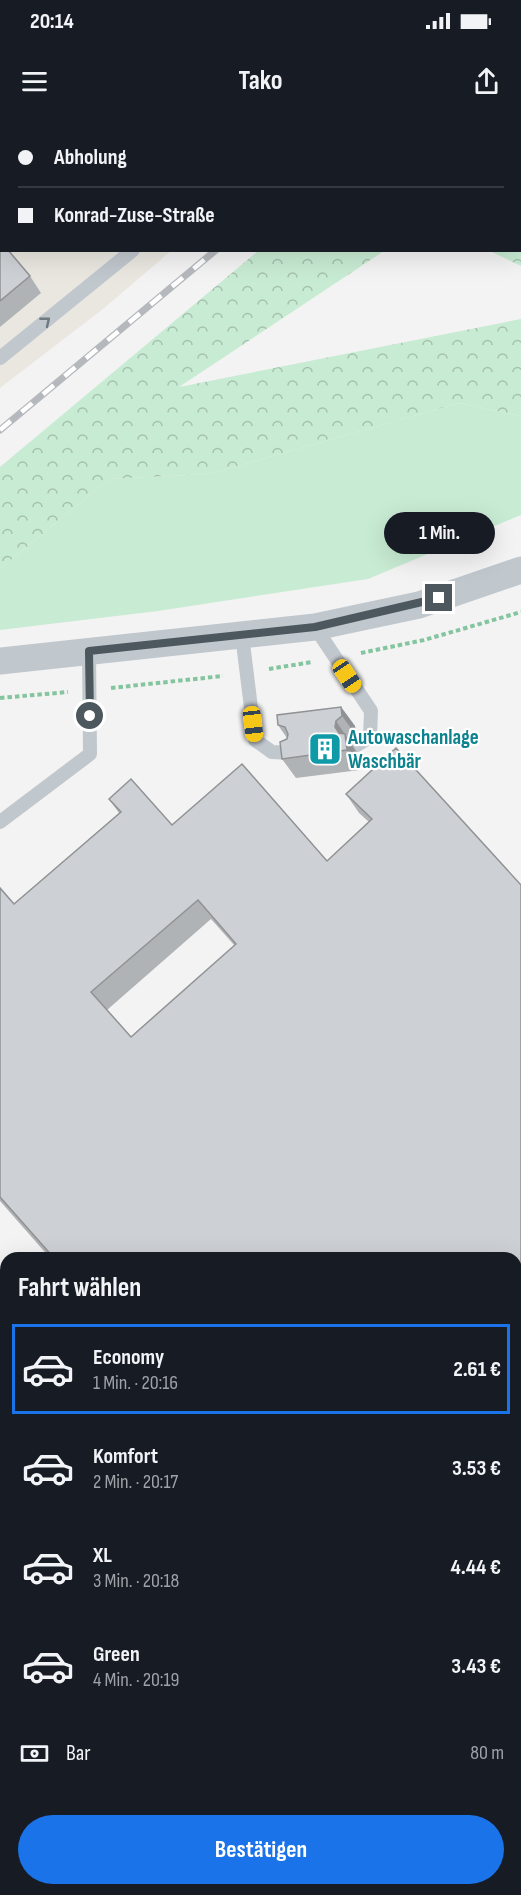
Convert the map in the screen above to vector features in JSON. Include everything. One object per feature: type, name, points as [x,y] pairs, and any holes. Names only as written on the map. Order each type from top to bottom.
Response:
[{"type":"street","points":[[0,661],[315,627],[419,605],[521,570]]},
{"type":"lane","points":[[0,358],[131,252]]},
{"type":"lane","points":[[315,627],[371,711],[370,737],[357,745]]},
{"type":"lane","points":[[242,635],[255,740],[272,752],[293,753]]},
{"type":"lane","points":[[0,822],[90,754],[89,651]]},
{"type":"shaded area","points":[[0,252],[170,252],[103,309],[0,388]]},
{"type":"green space","points":[[257,252],[382,252],[179,387],[521,319],[521,416],[459,403],[209,474],[109,479],[0,569],[0,467]]},
{"type":"green space","points":[[492,252],[521,252],[521,266]]},
{"type":"green space","points":[[459,403],[521,416],[521,515],[368,579],[158,611],[0,630],[0,569],[109,479],[209,474]]},
{"type":"building","points":[[0,252],[10,252],[30,276],[0,301]]},
{"type":"building","points":[[341,707],[342,716],[336,721],[335,727],[339,733],[345,734],[347,750],[282,759],[280,742],[287,739],[288,734],[285,727],[278,725],[277,715]]},
{"type":"building","points":[[396,748],[521,885],[521,1252],[49,1252],[0,1197],[0,888],[14,904],[121,812],[109,799],[131,779],[172,825],[242,764],[327,861],[372,819],[346,794]],"holes":[[[198,900],[236,944],[131,1037],[91,992]]]},
{"type":"railway","points":[[0,430],[214,252]]},
{"type":"place","name":"Autowaschanlage Waschbär","points":[[325,749]]},
{"type":"route","points":[[90,716],[89,651],[315,627],[419,605],[439,598]]}]
